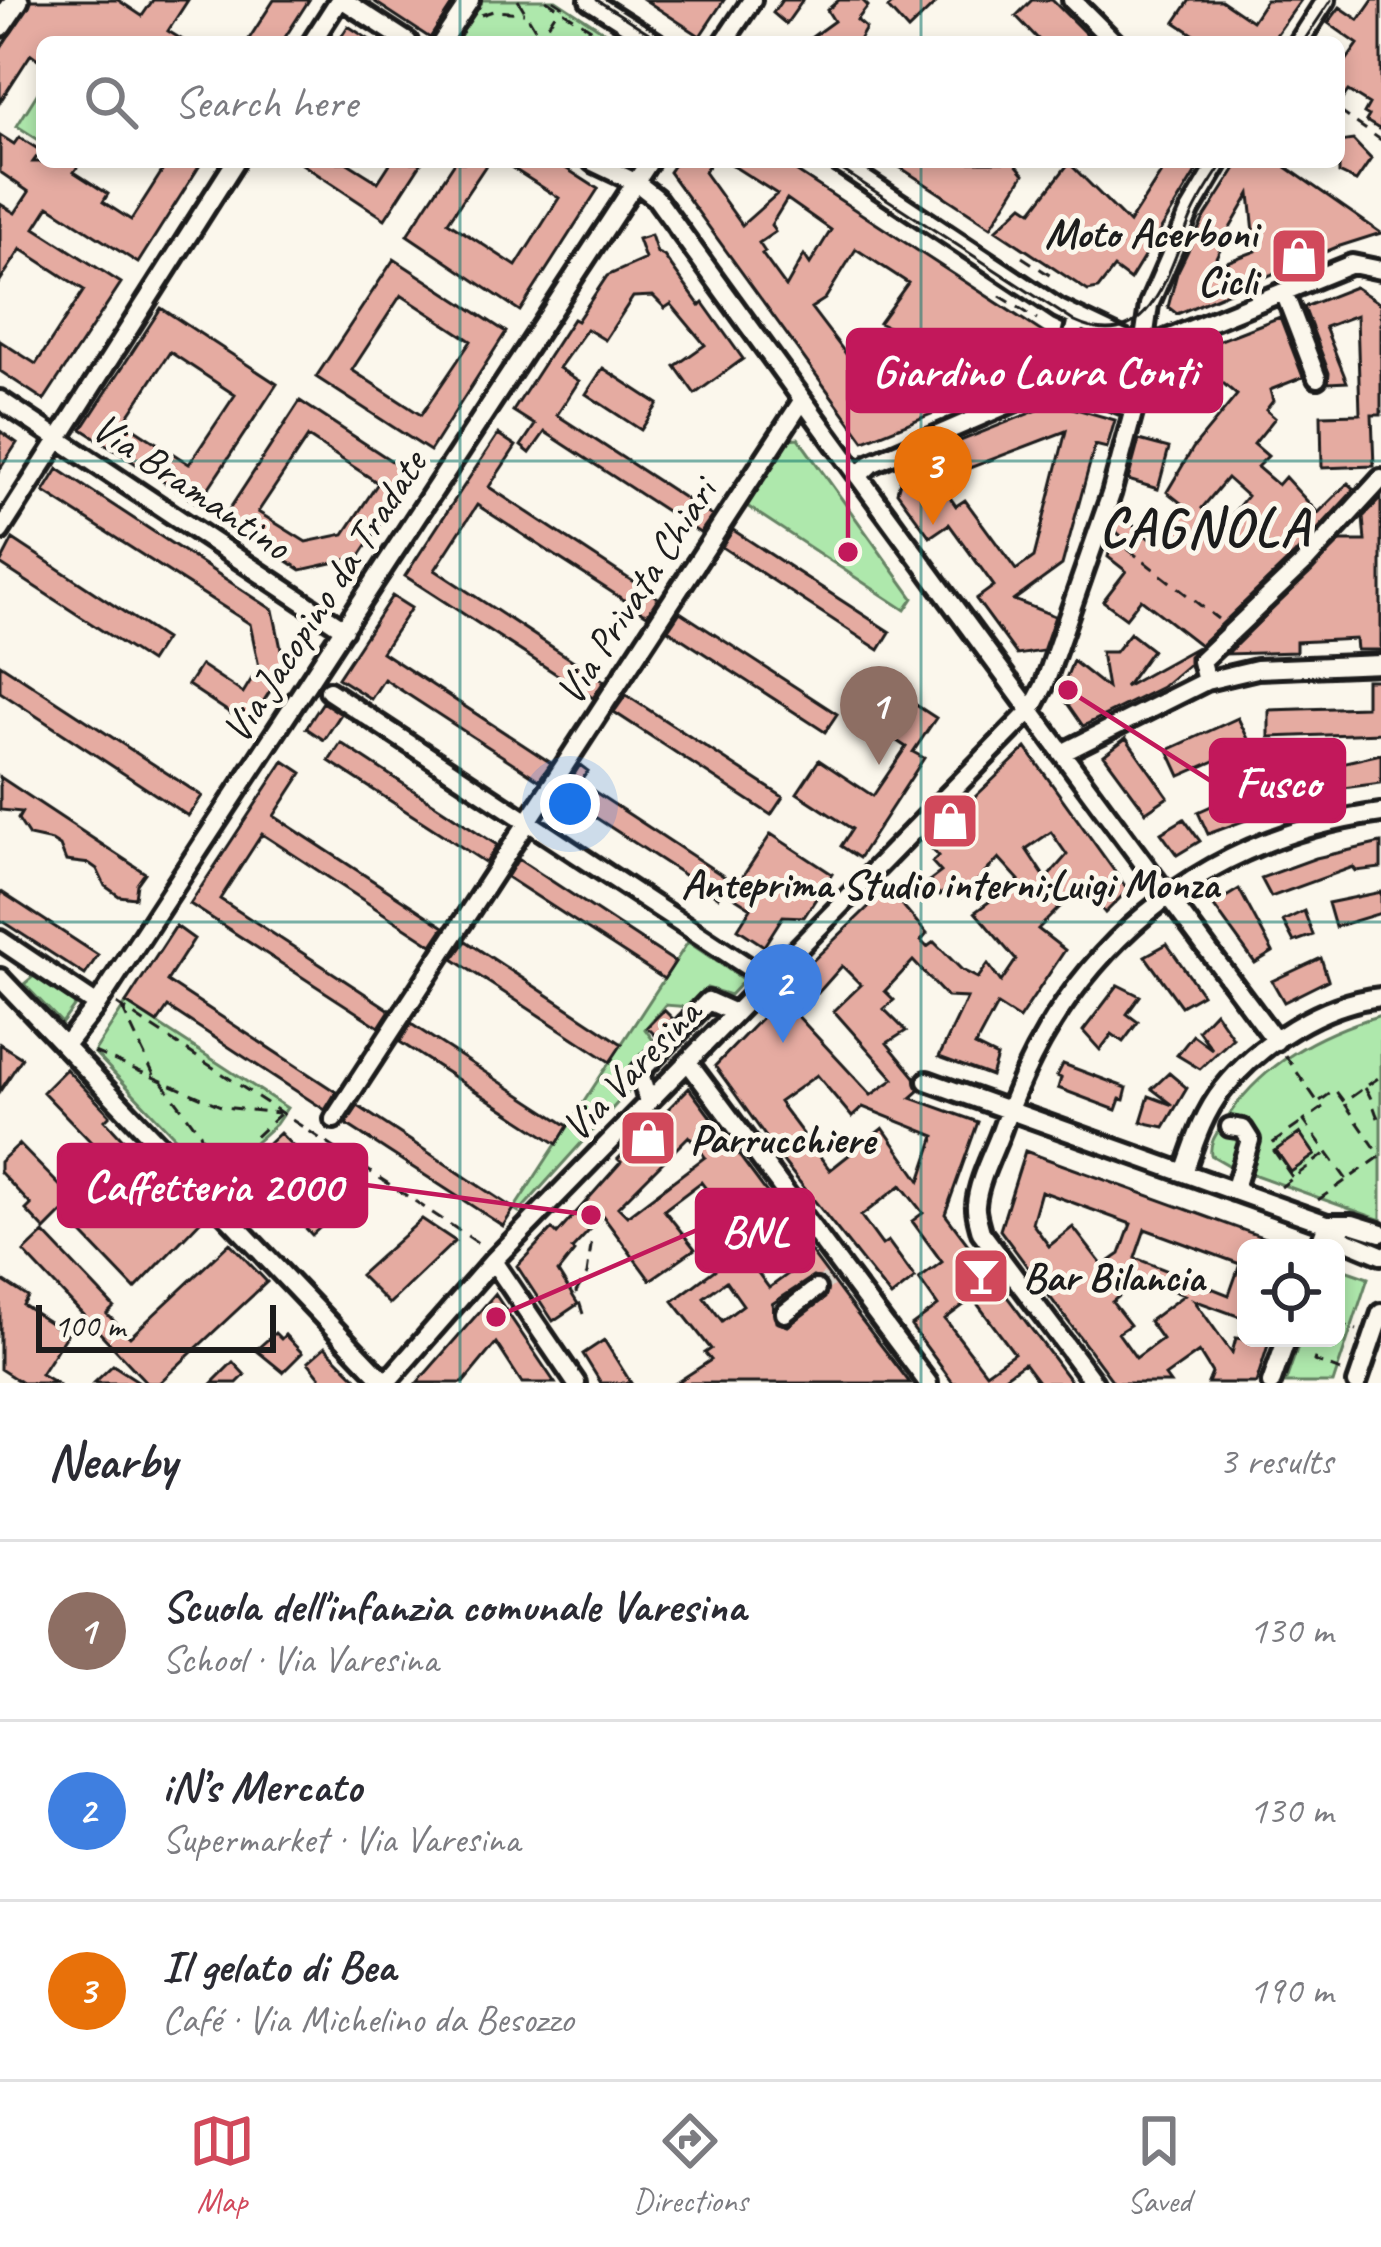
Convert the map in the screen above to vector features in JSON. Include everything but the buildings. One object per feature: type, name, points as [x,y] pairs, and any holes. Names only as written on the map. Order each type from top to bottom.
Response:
[{"type":"main road","points":[[0,25],[16,0]]},
{"type":"street","points":[[316,36],[341,0],[398,36]]},
{"type":"street","points":[[589,0],[646,36]]},
{"type":"street","points":[[728,36],[752,0]]},
{"type":"street","points":[[1072,0],[1108,36]]},
{"type":"street","points":[[1302,36],[1326,0]]},
{"type":"street","points":[[448,36],[475,8]]},
{"type":"street","points":[[0,531],[231,168]]},
{"type":"street","points":[[606,168],[656,198],[1281,1048]]},
{"type":"street","name":"Via Jacopino da Tradate","points":[[65,1045],[111,1005],[344,629],[646,168]]},
{"type":"street","points":[[847,168],[1077,319],[1143,349],[1352,265],[1381,270]]},
{"type":"street","points":[[1033,709],[1100,527],[1134,409],[1149,305],[1190,211],[1215,168]]},
{"type":"street","points":[[1284,292],[1317,378]]},
{"type":"street","points":[[1062,381],[1077,319]]},
{"type":"street","points":[[858,476],[871,464],[1062,381],[1134,409]]},
{"type":"street","name":"Via Bramantino","points":[[0,400],[344,629]]},
{"type":"street","name":"Via Privata Chiari","points":[[334,1119],[802,401]]},
{"type":"street","points":[[1206,681],[1201,661],[1304,562],[1381,479]]},
{"type":"street","points":[[1064,752],[1206,681],[1257,668],[1381,664]]},
{"type":"street","points":[[329,691],[764,976]]},
{"type":"street","name":"Via Varesina","points":[[386,1383],[489,1255],[648,1103],[764,976],[1033,709]]},
{"type":"street","points":[[1094,1383],[981,1232],[975,1206],[1009,1110],[1041,1041],[1099,959],[1166,897],[1227,857],[1279,836],[1381,813]]},
{"type":"street","points":[[0,940],[111,1005]]},
{"type":"street","points":[[36,963],[3,981],[386,1383]]},
{"type":"street","points":[[1184,1173],[1199,1129],[1222,1090],[1329,1010],[1381,997]]},
{"type":"street","points":[[648,1103],[640,1072],[708,1001],[735,1013]]},
{"type":"street","points":[[688,1062],[837,1273],[928,1383]]},
{"type":"street","points":[[927,1081],[1327,1224],[1352,1224],[1381,1233]]},
{"type":"street","points":[[1230,1127],[1243,1129],[1250,1140],[1234,1191]]},
{"type":"street","points":[[1321,1239],[1327,1224]]},
{"type":"street","points":[[1327,1224],[1346,1240],[1381,1255]]},
{"type":"street","points":[[489,1255],[576,1383]]},
{"type":"street","points":[[784,1313],[816,1289]]},
{"type":"street","points":[[1350,1378],[1381,1313]]},
{"type":"street","points":[[1271,1383],[1284,1347]]},
{"type":"path","points":[[546,0],[602,36]]},
{"type":"path","points":[[554,0],[571,11]]},
{"type":"path","points":[[519,1],[537,36]]},
{"type":"path","points":[[475,8],[524,14]]},
{"type":"path","points":[[541,36],[559,8]]},
{"type":"path","points":[[1345,115],[1381,140]]},
{"type":"path","points":[[1022,257],[1057,280]]},
{"type":"path","points":[[1000,296],[1036,319]]},
{"type":"path","points":[[1107,533],[1233,631]]},
{"type":"path","points":[[1288,807],[1311,802]]},
{"type":"path","points":[[111,1005],[154,1075],[200,1133],[213,1178],[281,1113]]},
{"type":"path","points":[[111,1005],[281,1113],[489,1255]]},
{"type":"path","points":[[1281,1048],[1322,1108],[1270,1145],[1292,1177]]},
{"type":"path","points":[[94,1052],[154,1075]]},
{"type":"path","points":[[1344,1102],[1381,1076]]},
{"type":"path","points":[[162,1082],[223,1107],[281,1113]]},
{"type":"path","points":[[1364,1088],[1374,1100],[1374,1113],[1381,1123]]},
{"type":"path","points":[[1318,1102],[1335,1090],[1381,1156],[1318,1200]]},
{"type":"path","points":[[1304,1120],[1347,1180]]},
{"type":"path","points":[[1281,1186],[1327,1153]]},
{"type":"path","points":[[583,1314],[576,1292],[587,1274],[592,1239]]},
{"type":"path","points":[[1345,1326],[1358,1330]]},
{"type":"path","points":[[1319,1347],[1314,1361],[1350,1378]]},
{"type":"green space","points":[[480,0],[556,0],[611,36],[457,36]]},
{"type":"green space","points":[[36,96],[36,138],[17,126]]},
{"type":"green space","points":[[798,438],[913,598],[905,610],[747,506],[789,439]]},
{"type":"green space","points":[[688,942],[744,980],[730,995],[707,988],[690,1007],[665,1005],[645,1029],[656,1044],[628,1078],[630,1089],[519,1212],[514,1209]]},
{"type":"green space","points":[[35,975],[76,1004],[62,1023],[24,984]]},
{"type":"green space","points":[[126,1003],[287,1108],[276,1124],[218,1176],[213,1177],[94,1052]]},
{"type":"green space","points":[[1381,1015],[1381,1220],[1247,1172],[1237,1155],[1232,1167],[1211,1155],[1213,1141],[1239,1101],[1274,1067],[1313,1042]]},
{"type":"green space","points":[[1345,1270],[1368,1278],[1345,1347]]},
{"type":"green space","points":[[1298,1347],[1345,1347],[1333,1383],[1285,1383]]},
{"type":"tunnel","points":[[816,1289],[832,1277]]},
{"type":"tram line","points":[[597,0],[654,36]]},
{"type":"tram line","points":[[1307,36],[1331,0]]},
{"type":"tram line","points":[[839,168],[1075,322],[1101,330],[1122,328],[1139,319],[1152,303],[1197,205],[1220,168]]},
{"type":"place","name":"Moto Acerboni Cicli","points":[[1299,256]]},
{"type":"place","name":"Il gelato di Bea","points":[[933,525]]},
{"type":"place","name":"Giardino Laura Conti","points":[[848,552]]},
{"type":"place","name":"Fusco","points":[[1068,690]]},
{"type":"place","name":"Scuola dell'infanzia comunale Varesina","points":[[879,765]]},
{"type":"place","name":"Anteprima Studio interni;Luigi Monza","points":[[950,821]]},
{"type":"place","name":"iN’s Mercato","points":[[783,1043]]},
{"type":"place","name":"Parrucchiere","points":[[648,1138]]},
{"type":"place","name":"Caffetteria 2000","points":[[591,1215]]},
{"type":"place","name":"Bar Bilancia","points":[[981,1276]]},
{"type":"place","name":"BNL","points":[[496,1317]]},
{"type":"district","name":"CAGNOLA","points":[[1205,526]]}]
